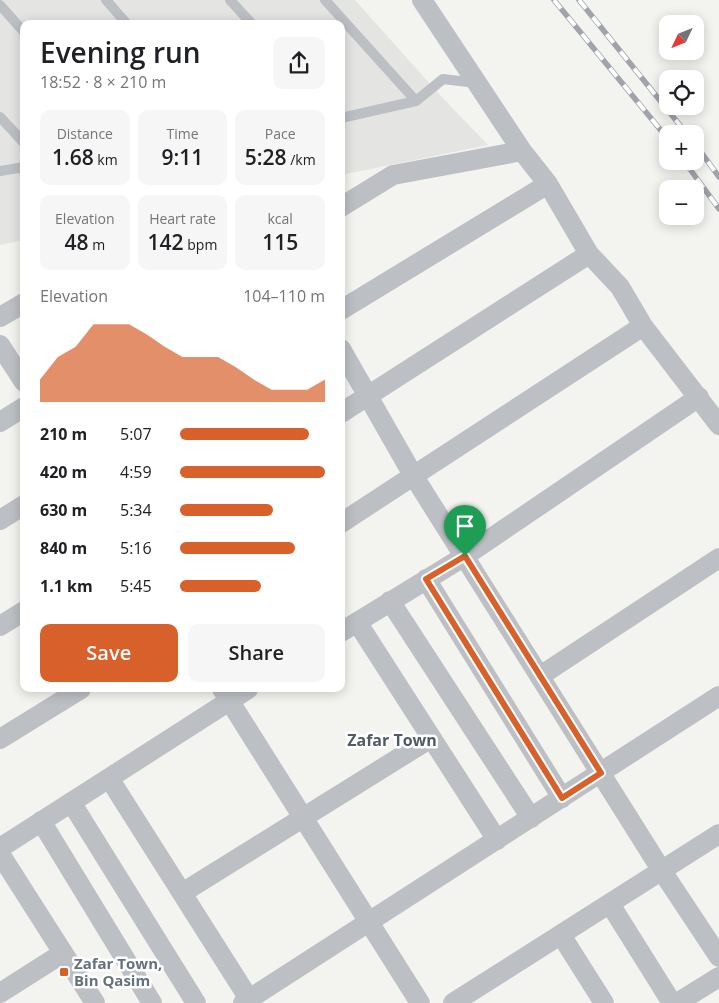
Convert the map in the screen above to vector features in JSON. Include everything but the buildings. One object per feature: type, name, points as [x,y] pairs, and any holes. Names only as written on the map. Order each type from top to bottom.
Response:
[{"type":"street","points":[[422,0],[522,151],[548,184],[589,254],[620,287],[643,326],[719,425]]},
{"type":"street","points":[[345,205],[394,174],[522,151]]},
{"type":"street","points":[[345,308],[548,184]]},
{"type":"street","points":[[345,411],[589,254]]},
{"type":"street","points":[[0,317],[20,305]]},
{"type":"street","points":[[345,520],[643,326]]},
{"type":"street","points":[[0,345],[20,376]]},
{"type":"street","points":[[345,356],[414,476],[662,871],[719,957]]},
{"type":"street","points":[[496,840],[431,738],[349,627],[465,556],[699,398]]},
{"type":"street","points":[[0,422],[20,410]]},
{"type":"street","points":[[0,520],[20,508]]},
{"type":"street","points":[[540,676],[719,558]]},
{"type":"street","points":[[426,579],[562,798]]},
{"type":"street","points":[[390,601],[531,818]]},
{"type":"street","points":[[0,626],[20,614]]},
{"type":"street","points":[[0,739],[76,692]]},
{"type":"street","points":[[0,848],[109,778],[225,695],[420,1003]]},
{"type":"street","points":[[109,778],[182,893],[246,1001],[719,696]]},
{"type":"street","points":[[182,893],[431,738]]},
{"type":"street","points":[[71,802],[196,1003]]},
{"type":"street","points":[[41,821],[152,1003]]},
{"type":"street","points":[[453,1003],[719,834]]},
{"type":"street","points":[[3,865],[95,1003]]},
{"type":"street","points":[[610,904],[672,1003]]},
{"type":"street","points":[[561,935],[604,1003]]},
{"type":"street","points":[[0,993],[63,953]]},
{"type":"street","points":[[677,1003],[719,977]]},
{"type":"lane","points":[[106,0],[124,20]]},
{"type":"lane","points":[[230,0],[248,20]]},
{"type":"lane","points":[[325,0],[343,20]]},
{"type":"lane","points":[[0,6],[20,28]]},
{"type":"lane","points":[[345,22],[416,101]]},
{"type":"lane","points":[[345,117],[416,101],[443,79],[477,83]]},
{"type":"lane","points":[[0,117],[20,139]]},
{"type":"lane","points":[[0,170],[20,168]]},
{"type":"shaded area","points":[[0,0],[355,0],[439,94],[488,145],[345,174],[345,20],[20,20],[20,241],[0,245]]},
{"type":"railway","points":[[554,0],[659,128]]},
{"type":"railway","points":[[579,0],[680,125]]},
{"type":"railway","points":[[704,156],[719,177]]},
{"type":"railway","points":[[691,170],[719,209]]},
{"type":"place","name":"Zafar Town, Bin Qasim","points":[[64,972]]},
{"type":"district","name":"Zafar Town","points":[[392,740]]},
{"type":"route","points":[[465,556],[601,773],[562,798],[426,579],[465,556]]}]
